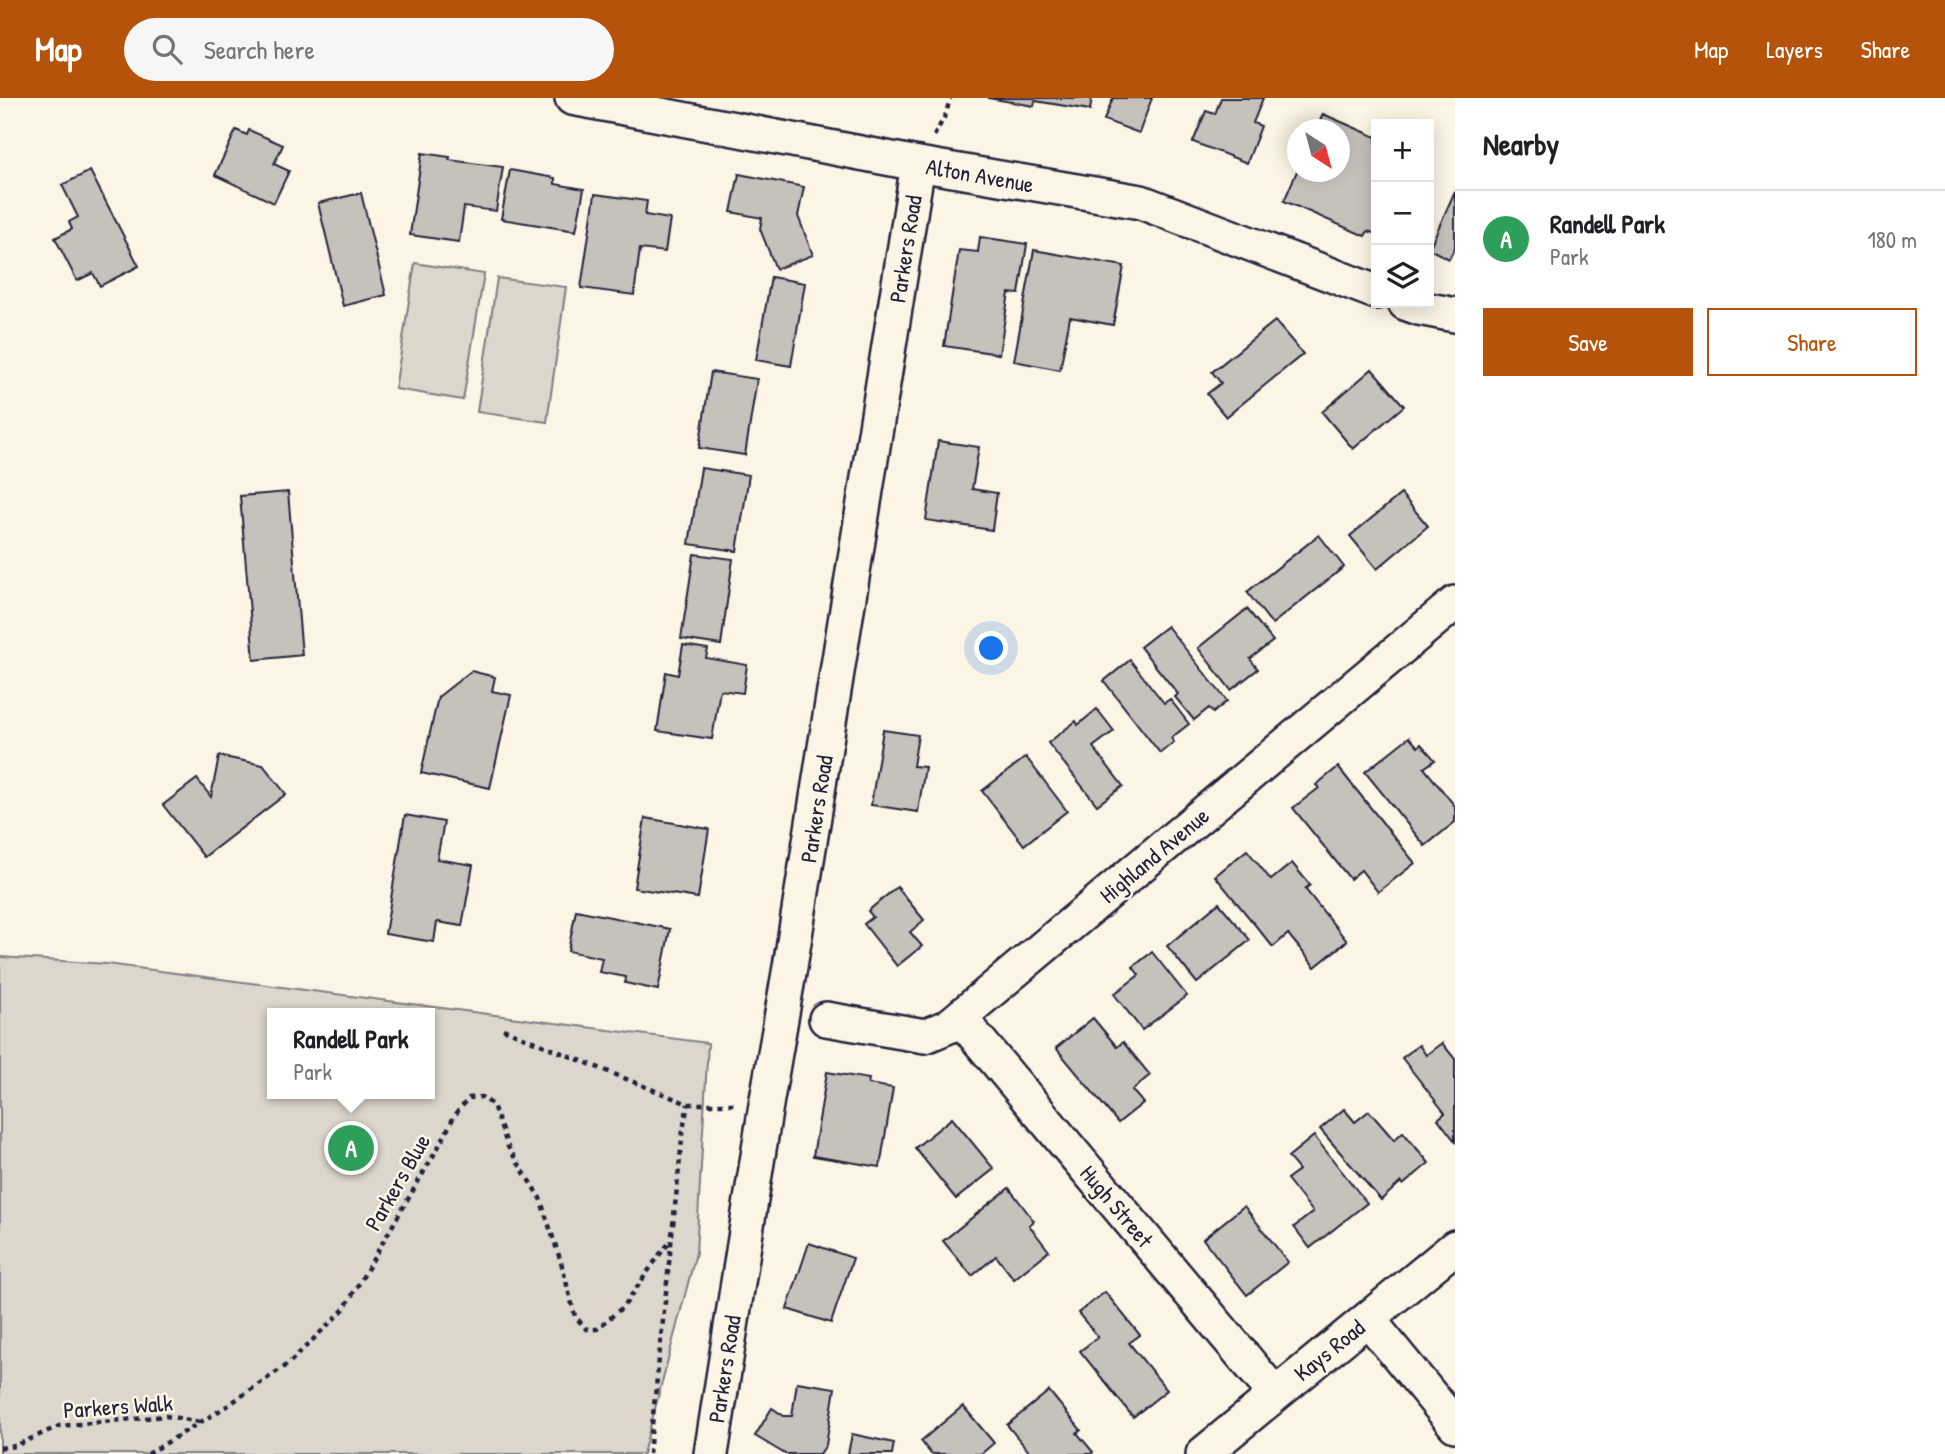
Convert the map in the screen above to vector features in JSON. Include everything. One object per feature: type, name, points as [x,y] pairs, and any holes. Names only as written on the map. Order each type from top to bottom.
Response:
[{"type":"street","name":"Alton Avenue","points":[[572,98],[918,164],[1141,202],[1371,290]]},
{"type":"street","name":"Parkers Road","points":[[711,1454],[918,164]]},
{"type":"street","points":[[1419,308],[1455,315]]},
{"type":"street","name":"Highland Avenue","points":[[827,1019],[925,1035],[938,1032],[960,1018],[1455,603]]},
{"type":"street","name":"Hugh Street","points":[[960,1018],[1275,1394]]},
{"type":"street","name":"Kays Road","points":[[1203,1454],[1455,1247]]},
{"type":"street","points":[[1368,1319],[1455,1425]]},
{"type":"path","points":[[503,1029],[688,1104],[766,1105]]},
{"type":"path","name":"Parkers Blue","points":[[148,1454],[227,1406],[288,1364],[344,1309],[454,1116],[469,1098],[482,1097],[493,1105],[508,1147],[540,1198],[575,1316],[586,1328],[597,1329],[624,1306],[671,1241]]},
{"type":"path","points":[[649,1454],[688,1104]]},
{"type":"path","name":"Parkers Walk","points":[[0,1448],[15,1446],[59,1426],[166,1416],[200,1423]]},
{"type":"shaded area","points":[[415,263],[484,274],[463,400],[395,389]]},
{"type":"shaded area","points":[[497,278],[566,287],[547,422],[477,412]]},
{"type":"shaded area","points":[[0,957],[107,964],[708,1043],[696,1253],[643,1454],[0,1454]]},
{"type":"building","points":[[988,98],[1092,98],[1090,110],[1035,101],[1034,106]]},
{"type":"building","points":[[1113,98],[1152,98],[1139,133],[1104,120]]},
{"type":"building","points":[[1221,98],[1263,98],[1253,123],[1261,126],[1247,163],[1193,142],[1206,111],[1215,114]]},
{"type":"building","points":[[1323,114],[1335,119],[1321,119]]},
{"type":"building","points":[[1350,126],[1371,135],[1371,232],[1368,231],[1365,236],[1284,201],[1292,182],[1350,182]]},
{"type":"building","points":[[236,130],[247,135],[249,130],[283,145],[274,164],[289,171],[274,203],[215,175]]},
{"type":"building","points":[[422,153],[450,157],[449,160],[503,167],[496,211],[464,207],[459,242],[410,235]]},
{"type":"building","points":[[510,170],[555,178],[555,184],[584,189],[576,231],[501,219]]},
{"type":"building","points":[[90,171],[139,266],[100,286],[93,273],[77,281],[55,238],[72,229],[69,222],[78,217],[62,185]]},
{"type":"building","points":[[739,174],[804,187],[798,216],[813,255],[776,269],[760,229],[762,218],[731,212]]},
{"type":"building","points":[[1455,191],[1455,247],[1449,259],[1434,252],[1434,238]]},
{"type":"building","points":[[361,193],[386,295],[343,306],[318,203]]},
{"type":"building","points":[[595,194],[647,201],[645,215],[670,219],[665,252],[640,249],[634,295],[581,288]]},
{"type":"building","points":[[980,237],[1027,244],[1019,294],[1009,293],[999,354],[944,346],[959,250],[978,252]]},
{"type":"building","points":[[1034,250],[1124,266],[1113,325],[1070,317],[1060,370],[1014,361]]},
{"type":"building","points":[[771,277],[805,283],[791,366],[756,360]]},
{"type":"building","points":[[1275,321],[1303,354],[1226,417],[1207,394],[1221,383],[1212,372]]},
{"type":"building","points":[[1372,369],[1404,406],[1353,449],[1322,412]]},
{"type":"building","points":[[711,372],[757,379],[745,455],[699,448]]},
{"type":"building","points":[[938,441],[979,447],[972,489],[997,493],[992,530],[926,520]]},
{"type":"building","points":[[701,468],[749,475],[737,551],[689,544]]},
{"type":"building","points":[[288,492],[302,655],[254,660],[240,496]]},
{"type":"building","points":[[1401,494],[1428,526],[1377,569],[1350,536]]},
{"type":"building","points":[[1319,535],[1344,567],[1272,624],[1247,592]]},
{"type":"building","points":[[694,554],[733,559],[721,645],[681,639]]},
{"type":"building","points":[[1247,609],[1273,641],[1250,659],[1258,669],[1231,690],[1198,648]]},
{"type":"building","points":[[1167,626],[1227,701],[1213,713],[1209,708],[1194,720],[1175,697],[1178,694],[1140,647]]},
{"type":"building","points":[[683,645],[708,649],[706,658],[747,665],[743,693],[720,690],[712,739],[657,731],[666,672],[678,675]]},
{"type":"building","points":[[1130,660],[1164,703],[1170,699],[1189,724],[1171,738],[1174,742],[1160,753],[1104,681]]},
{"type":"building","points":[[471,671],[495,677],[492,691],[511,695],[490,788],[421,773],[438,697]]},
{"type":"building","points":[[1097,709],[1114,731],[1093,747],[1123,786],[1097,805],[1048,743],[1076,721],[1078,725]]},
{"type":"building","points":[[883,730],[918,735],[913,766],[925,767],[918,812],[871,805]]},
{"type":"building","points":[[1409,737],[1418,747],[1421,744],[1435,760],[1424,768],[1455,806],[1455,822],[1425,846],[1365,772]]},
{"type":"building","points":[[219,756],[263,765],[286,794],[204,857],[163,805],[197,779],[211,797]]},
{"type":"building","points":[[1026,757],[1067,811],[1024,845],[982,791]]},
{"type":"building","points":[[1338,767],[1415,863],[1378,892],[1361,870],[1350,879],[1293,808],[1319,788],[1316,785]]},
{"type":"building","points":[[405,815],[444,822],[437,859],[473,865],[462,926],[437,922],[434,942],[385,934]]},
{"type":"building","points":[[645,818],[709,829],[698,898],[634,888]]},
{"type":"building","points":[[1247,850],[1271,880],[1292,863],[1310,885],[1305,889],[1347,941],[1315,967],[1288,934],[1273,947],[1215,876]]},
{"type":"building","points":[[897,887],[924,920],[910,932],[922,946],[897,966],[864,924],[873,917],[868,911]]},
{"type":"building","points":[[1219,903],[1250,940],[1197,983],[1167,946]]},
{"type":"building","points":[[576,910],[670,929],[658,990],[625,983],[626,977],[599,972],[602,958],[568,951]]},
{"type":"building","points":[[1152,952],[1187,996],[1142,1030],[1114,994],[1139,975],[1133,967]]},
{"type":"building","points":[[1093,1018],[1117,1047],[1123,1042],[1150,1075],[1132,1090],[1143,1103],[1118,1123],[1056,1048]]},
{"type":"building","points":[[1442,1043],[1455,1059],[1455,1141],[1438,1119],[1445,1113],[1402,1058],[1419,1045],[1426,1055]]},
{"type":"building","points":[[827,1072],[869,1079],[868,1084],[893,1088],[880,1167],[813,1156]]},
{"type":"building","points":[[1344,1109],[1355,1122],[1369,1111],[1394,1140],[1403,1132],[1429,1163],[1381,1200],[1320,1129]]},
{"type":"building","points":[[952,1118],[994,1169],[956,1199],[915,1148]]},
{"type":"building","points":[[1314,1136],[1367,1203],[1310,1248],[1294,1227],[1313,1212],[1287,1179],[1299,1170],[1288,1157]]},
{"type":"building","points":[[1009,1188],[1034,1221],[1029,1225],[1049,1251],[1014,1279],[996,1256],[972,1276],[943,1241]]},
{"type":"building","points":[[1244,1206],[1288,1262],[1247,1295],[1203,1239]]},
{"type":"building","points":[[809,1243],[853,1258],[831,1323],[787,1309]]},
{"type":"building","points":[[1105,1292],[1140,1335],[1129,1343],[1167,1390],[1133,1417],[1080,1351],[1098,1337],[1078,1313]]},
{"type":"building","points":[[797,1382],[835,1388],[826,1445],[820,1454],[785,1454],[755,1436],[772,1408],[784,1416],[792,1416]]},
{"type":"building","points":[[1049,1391],[1081,1430],[1077,1433],[1093,1452],[1091,1454],[1031,1454],[1007,1425]]},
{"type":"building","points":[[963,1406],[994,1443],[981,1454],[931,1454],[921,1441]]},
{"type":"building","points":[[852,1434],[894,1443],[892,1454],[848,1454]]},
{"type":"place","name":"Randell Park","points":[[351,1148]]}]
